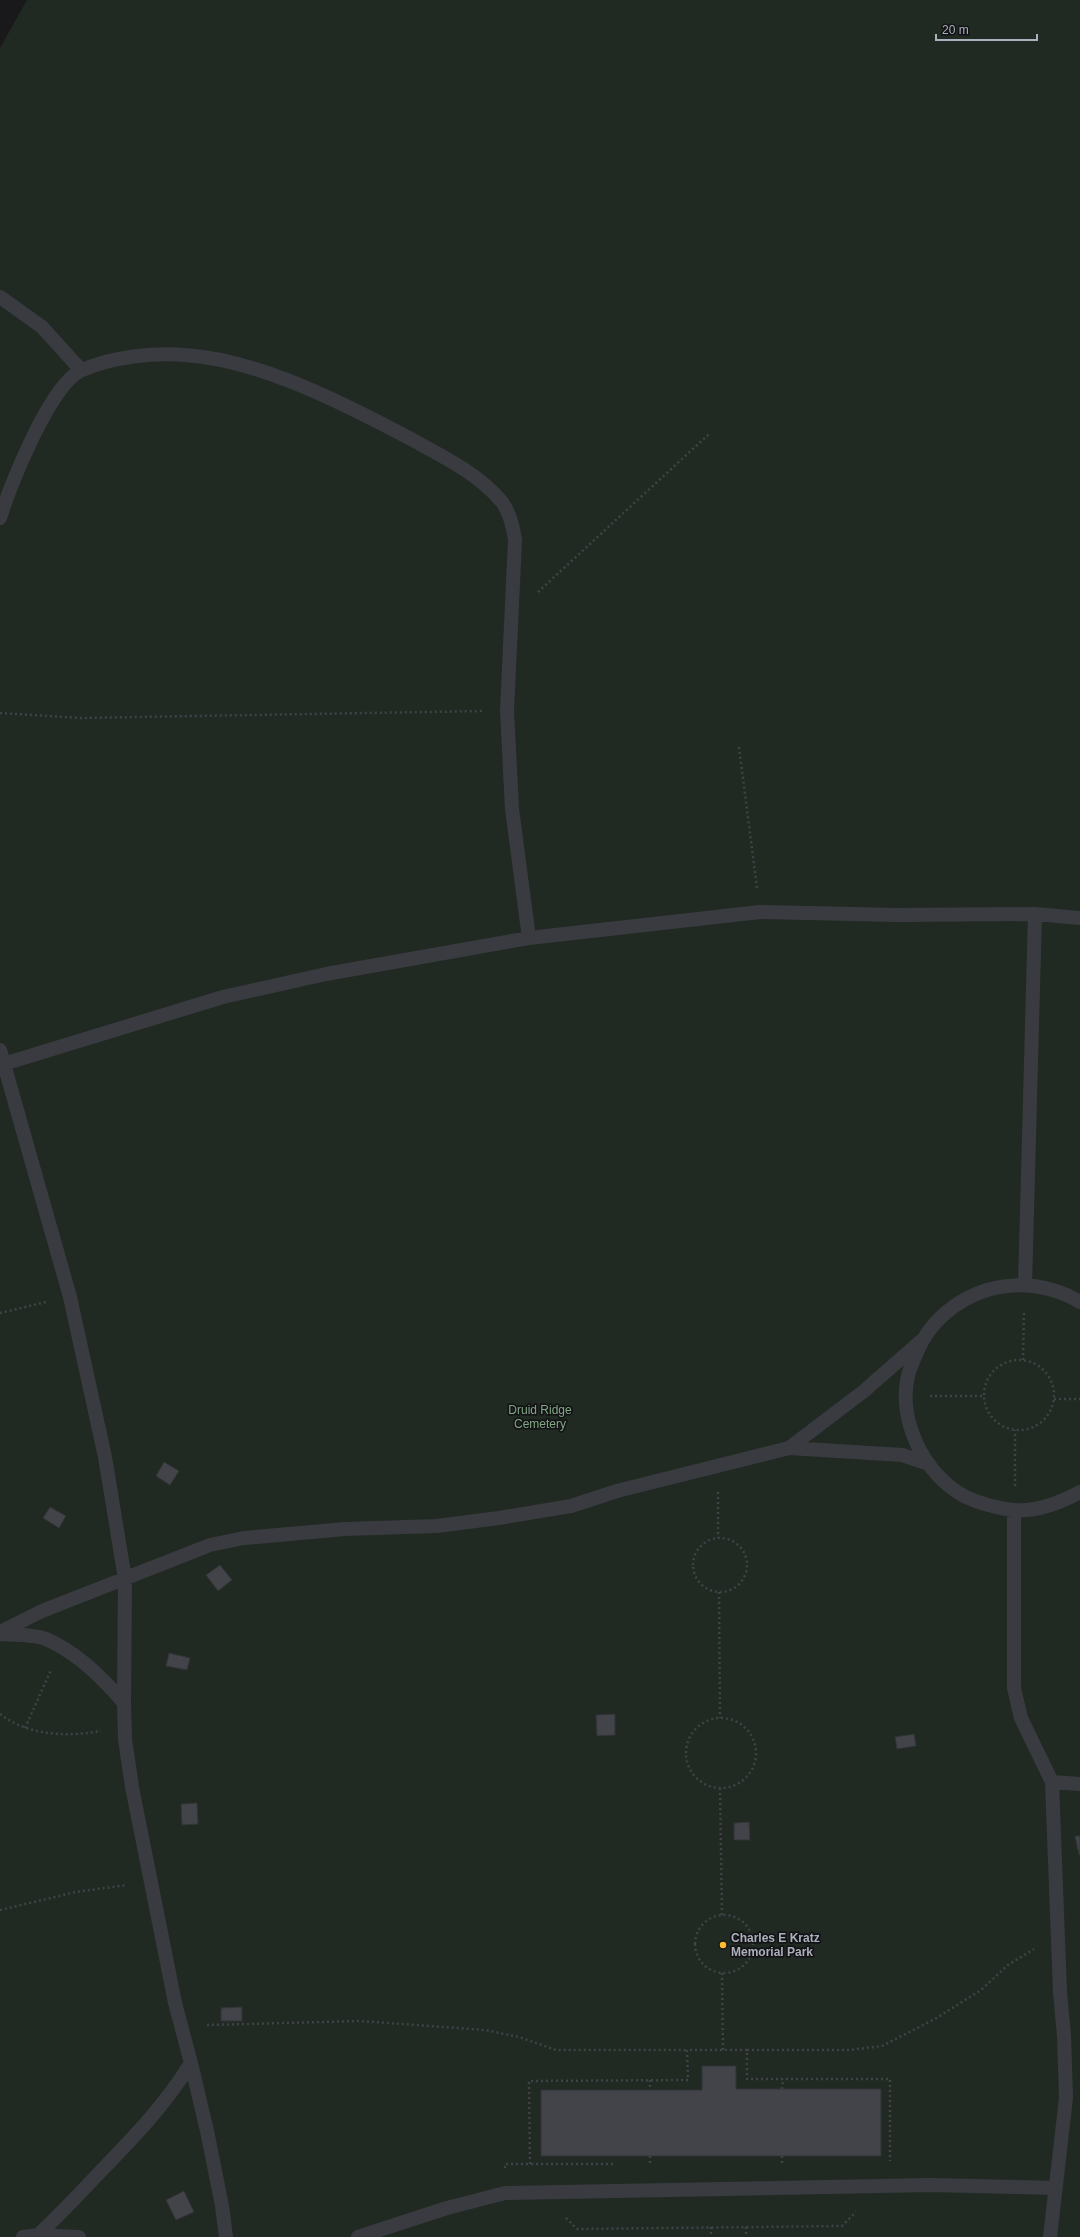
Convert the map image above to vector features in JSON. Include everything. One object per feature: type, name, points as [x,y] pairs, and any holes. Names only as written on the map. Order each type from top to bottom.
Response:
[{"type":"lane","points":[[0,297],[42,327],[81,370]]},
{"type":"lane","points":[[0,518],[8,490],[45,412],[65,386],[81,370],[143,356],[185,355],[222,361],[302,384],[398,432],[461,467],[486,486],[502,503],[511,519],[516,540],[507,711],[512,809],[529,938]]},
{"type":"lane","points":[[226,2237],[222,2206],[191,2063],[180,2024],[150,1882],[132,1787],[125,1727],[124,1702],[125,1579],[105,1457],[70,1297],[1,1059],[223,997],[326,974],[529,938],[760,912],[898,915],[1035,914],[1080,918]]},
{"type":"lane","points":[[1025,1285],[1035,914]]},
{"type":"lane","points":[[789,1448],[864,1391],[922,1340],[937,1319],[951,1307],[974,1294],[1003,1286],[1025,1285],[1060,1292],[1080,1302]]},
{"type":"lane","points":[[922,1340],[909,1372],[906,1396],[908,1414],[912,1434],[929,1464],[948,1485],[978,1502],[1014,1510],[1048,1506],[1080,1492]]},
{"type":"lane","points":[[0,1633],[42,1611],[210,1545],[244,1538],[345,1529],[437,1526],[499,1518],[570,1506],[789,1448],[902,1455],[929,1464]]},
{"type":"lane","points":[[1014,1510],[1014,1688],[1021,1718],[1052,1782],[1066,2098],[1050,2237]]},
{"type":"lane","points":[[0,1633],[45,1638],[74,1655],[107,1682],[124,1702]]},
{"type":"lane","points":[[1052,1782],[1080,1784]]},
{"type":"lane","points":[[38,2235],[62,2214],[138,2134],[173,2093],[191,2063]]},
{"type":"lane","points":[[358,2237],[447,2208],[505,2193],[931,2185],[1056,2188]]},
{"type":"lane","points":[[23,2237],[38,2235],[79,2237]]},
{"type":"path","points":[[511,616],[709,434]]},
{"type":"path","points":[[0,713],[80,718],[507,711]]},
{"type":"path","points":[[739,747],[760,912]]},
{"type":"path","points":[[1023,1360],[1025,1285]]},
{"type":"path","points":[[0,1313],[70,1297]]},
{"type":"path","points":[[1023,1360],[1037,1364],[1050,1378],[1054,1388],[1054,1399],[1051,1412],[1042,1422],[1031,1428],[1015,1430],[1003,1427],[992,1419],[987,1411],[984,1396],[987,1381],[998,1366],[1007,1362],[1023,1360]]},
{"type":"path","points":[[906,1396],[984,1396]]},
{"type":"path","points":[[1054,1399],[1080,1399]]},
{"type":"path","points":[[1014,1510],[1015,1430]]},
{"type":"path","points":[[718,1466],[718,1538]]},
{"type":"path","points":[[718,1538],[730,1539],[740,1547],[745,1554],[747,1565],[746,1574],[741,1582],[733,1589],[719,1592],[711,1591],[699,1583],[692,1570],[695,1552],[702,1543],[718,1538]]},
{"type":"path","points":[[719,1592],[720,1718]]},
{"type":"path","points":[[25,1728],[61,1648]]},
{"type":"path","points":[[0,1714],[14,1724],[25,1728],[39,1732],[66,1735],[125,1727]]},
{"type":"path","points":[[720,1718],[733,1720],[748,1731],[755,1745],[756,1756],[754,1765],[745,1779],[730,1787],[720,1788],[703,1784],[690,1771],[685,1755],[686,1744],[692,1732],[706,1721],[720,1718]]},
{"type":"path","points":[[720,1788],[722,1915]]},
{"type":"path","points":[[0,1910],[76,1892],[150,1882]]},
{"type":"path","points":[[722,1915],[731,1915],[742,1920],[749,1927],[754,1944],[753,1952],[746,1963],[738,1969],[722,1973],[715,1971],[703,1963],[696,1951],[695,1941],[702,1925],[715,1916],[722,1915]]},
{"type":"path","points":[[180,2024],[360,2021],[485,2030],[519,2037],[556,2050],[849,2050],[882,2046],[935,2019],[981,1990],[1008,1965],[1031,1950],[1059,1943]]},
{"type":"path","points":[[722,1973],[723,2050]]},
{"type":"path","points":[[530,2164],[530,2081],[688,2080],[687,2050]]},
{"type":"path","points":[[747,2050],[747,2079],[890,2079],[890,2163]]},
{"type":"path","points":[[782,2089],[783,2079]]},
{"type":"path","points":[[650,2080],[650,2090]]},
{"type":"path","points":[[510,2164],[620,2164]]},
{"type":"path","points":[[642,2164],[656,2164]]},
{"type":"path","points":[[542,2193],[577,2229],[842,2226],[883,2186]]},
{"type":"path","points":[[711,2227],[711,2237]]},
{"type":"path","points":[[746,2227],[746,2237]]},
{"type":"green space","name":"Druid Ridge Cemetery","points":[[27,0],[1080,0],[1080,2237],[0,2237],[0,48]]},
{"type":"building","points":[[164,1462],[179,1471],[170,1485],[156,1476]]},
{"type":"building","points":[[50,1507],[66,1516],[59,1528],[43,1518]]},
{"type":"building","points":[[220,1565],[232,1580],[218,1591],[206,1575]]},
{"type":"building","points":[[169,1653],[190,1658],[187,1670],[166,1666]]},
{"type":"building","points":[[615,1714],[615,1735],[597,1736],[596,1715]]},
{"type":"building","points":[[914,1734],[916,1746],[897,1749],[895,1737]]},
{"type":"building","points":[[197,1803],[198,1824],[182,1825],[181,1804]]},
{"type":"building","points":[[749,1822],[750,1840],[734,1840],[734,1823]]},
{"type":"building","points":[[1075,1836],[1080,1836],[1080,1855],[1079,1855]]},
{"type":"building","points":[[242,2007],[242,2021],[221,2021],[221,2008]]},
{"type":"building","points":[[702,2066],[736,2066],[736,2089],[881,2089],[881,2156],[541,2156],[541,2090],[702,2090]]},
{"type":"building","points":[[184,2191],[194,2212],[176,2220],[166,2200]]},
{"type":"place","name":"Charles E Kratz Memorial Park","points":[[723,1945]]}]
